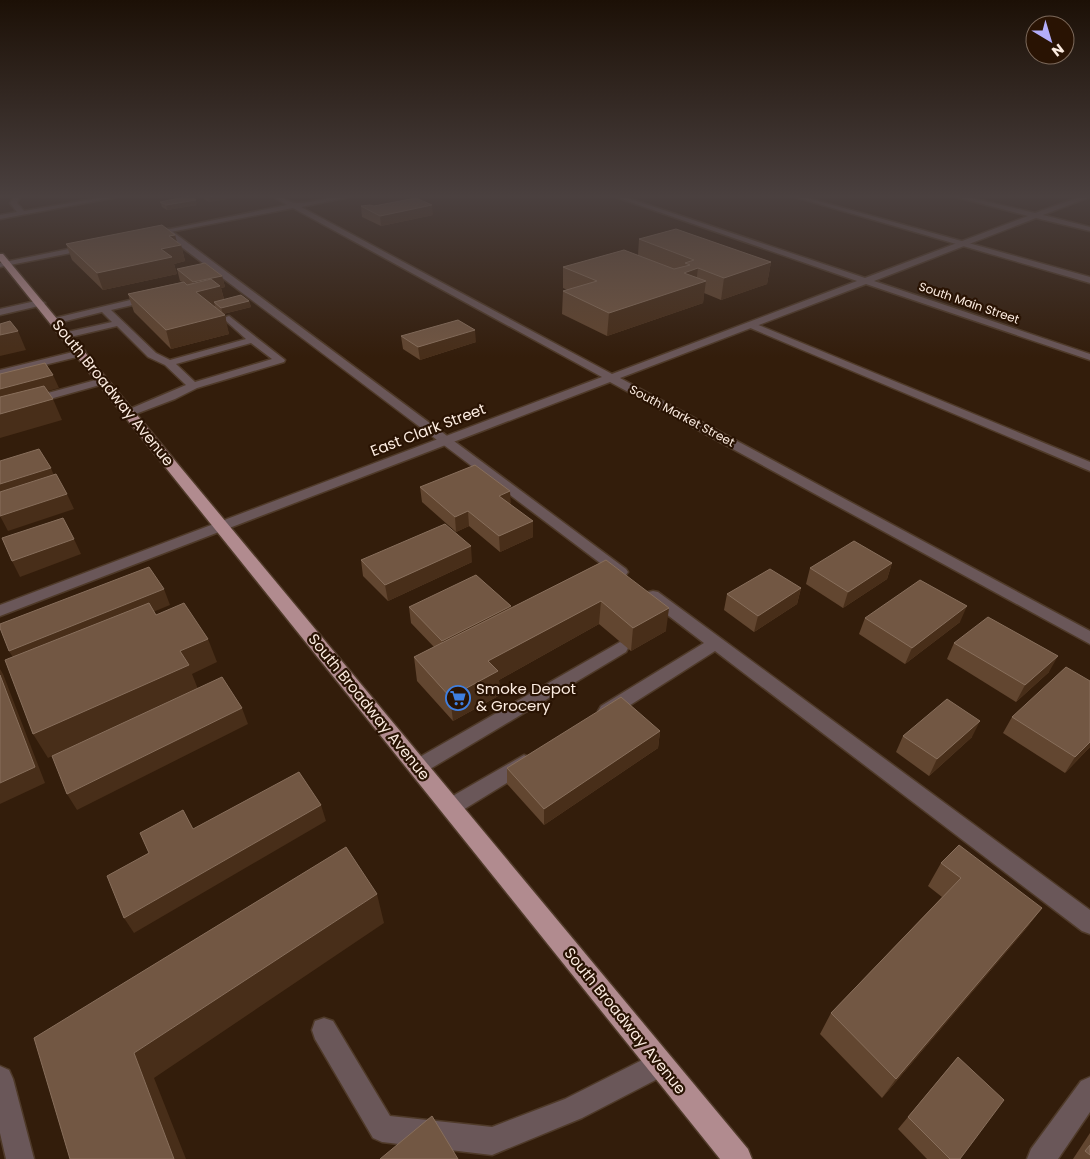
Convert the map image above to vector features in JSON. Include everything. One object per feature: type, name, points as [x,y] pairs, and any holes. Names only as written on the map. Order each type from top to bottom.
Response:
[{"type":"main road","name":"South Broadway Avenue","points":[[2,261],[81,353],[738,1159]]},
{"type":"street","points":[[2,261],[73,249]]},
{"type":"street","points":[[190,249],[1090,923]]},
{"type":"street","name":"South Market Street","points":[[374,249],[1090,638]]},
{"type":"street","name":"South Main Street","points":[[773,249],[1090,357]]},
{"type":"street","name":"East Clark Street","points":[[0,611],[221,525],[951,249]]},
{"type":"street","points":[[982,249],[1090,280]]},
{"type":"street","points":[[225,291],[241,287]]},
{"type":"street","points":[[54,321],[159,296]]},
{"type":"street","points":[[0,312],[40,303]]},
{"type":"street","points":[[104,309],[152,355],[169,363],[193,386]]},
{"type":"street","points":[[129,413],[172,397],[193,386],[280,360],[229,319]]},
{"type":"street","points":[[66,335],[118,323]]},
{"type":"street","points":[[751,325],[1090,467]]},
{"type":"street","points":[[169,363],[253,340]]},
{"type":"street","points":[[0,373],[29,370],[81,353]]},
{"type":"street","points":[[0,410],[47,394],[103,381]]},
{"type":"street","points":[[590,722],[716,643]]},
{"type":"street","points":[[418,767],[620,648]]},
{"type":"street","points":[[451,807],[539,753]]},
{"type":"street","points":[[324,1030],[382,1129],[492,1141],[573,1108],[660,1064]]},
{"type":"street","points":[[0,1079],[20,1159]]},
{"type":"street","points":[[1041,1159],[1090,1090]]},
{"type":"building","points":[[71,249],[161,249],[172,257],[97,273]]},
{"type":"building","points":[[665,249],[734,249],[771,262],[724,278],[698,268],[684,273],[706,281],[609,313],[563,291],[597,281],[563,267],[624,250],[674,269],[690,265],[685,263],[694,260]]},
{"type":"building","points":[[205,263],[222,276],[193,282],[177,269]]},
{"type":"building","points":[[211,279],[220,286],[196,292],[225,315],[166,330],[128,294],[184,282],[187,285]]},
{"type":"building","points":[[241,295],[249,301],[221,308],[214,302]]},
{"type":"building","points":[[458,320],[475,330],[418,347],[401,336]]},
{"type":"building","points":[[10,321],[18,331],[0,335],[0,324]]},
{"type":"building","points":[[45,363],[53,375],[0,389],[0,374]]},
{"type":"building","points":[[44,386],[53,399],[0,414],[0,397]]},
{"type":"building","points":[[39,449],[51,468],[0,484],[0,461]]},
{"type":"building","points":[[475,465],[510,491],[499,496],[533,521],[499,536],[468,511],[455,517],[420,487]]},
{"type":"building","points":[[56,474],[67,494],[0,516],[0,492]]},
{"type":"building","points":[[63,518],[74,539],[12,561],[2,538]]},
{"type":"building","points":[[445,524],[471,546],[385,585],[361,560]]},
{"type":"building","points":[[854,541],[892,563],[848,592],[810,568]]},
{"type":"building","points":[[606,560],[669,608],[633,628],[601,601],[488,661],[498,671],[450,697],[414,657]]},
{"type":"building","points":[[149,567],[164,589],[9,651],[0,624]]},
{"type":"building","points":[[770,569],[801,588],[758,616],[727,594]]},
{"type":"building","points":[[476,575],[511,606],[442,641],[409,607]]},
{"type":"building","points":[[920,580],[967,606],[912,648],[865,618]]},
{"type":"building","points":[[149,603],[156,615],[184,603],[208,639],[180,651],[189,665],[33,734],[5,660]]},
{"type":"building","points":[[988,617],[1058,656],[1025,685],[954,643]]},
{"type":"building","points":[[1066,667],[1090,681],[1090,742],[1075,757],[1012,717]]},
{"type":"building","points":[[0,675],[35,767],[0,783]]},
{"type":"building","points":[[222,677],[242,708],[67,794],[52,756]]},
{"type":"building","points":[[621,697],[660,731],[544,809],[507,768]]},
{"type":"building","points":[[947,699],[980,721],[937,759],[903,736]]},
{"type":"building","points":[[299,772],[321,805],[124,918],[107,876],[149,853],[140,833],[183,810],[193,829]]},
{"type":"building","points":[[959,845],[1042,908],[896,1079],[831,1013],[961,878],[941,863]]},
{"type":"building","points":[[346,847],[377,894],[134,1053],[174,1159],[70,1159],[34,1038]]},
{"type":"building","points":[[958,1057],[1004,1100],[960,1159],[950,1159],[908,1117]]},
{"type":"building","points":[[432,1116],[458,1159],[380,1159]]},
{"type":"building","points":[[1090,1145],[1090,1155],[1085,1151]]},
{"type":"place","name":"Smoke Depot & Grocery","points":[[458,698]]}]
